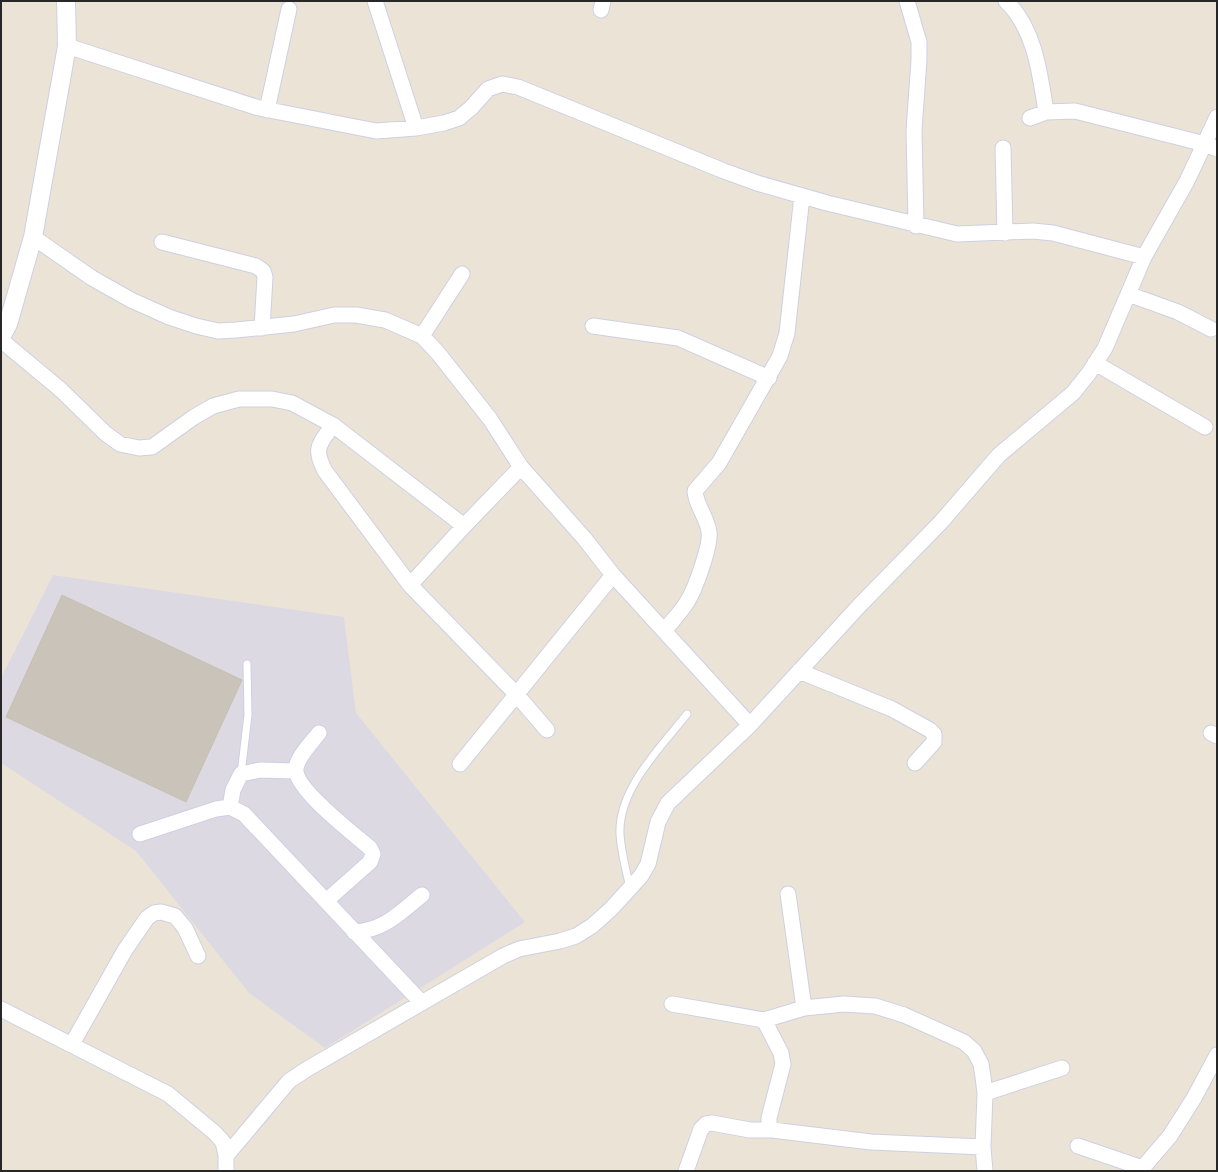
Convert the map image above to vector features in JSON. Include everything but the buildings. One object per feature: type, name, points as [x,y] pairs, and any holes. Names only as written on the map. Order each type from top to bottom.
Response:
[{"type":"street","points":[[1,337],[8,324],[32,237],[67,46],[66,1]]},
{"type":"street","points":[[374,1],[416,128]]},
{"type":"street","points":[[907,1],[919,42],[914,130],[916,226]]},
{"type":"street","points":[[1006,1],[1021,17],[1027,33],[1039,68],[1046,112]]},
{"type":"street","points":[[267,110],[289,9]]},
{"type":"street","points":[[67,46],[267,110],[376,131],[416,128],[444,123],[459,118],[471,108],[488,89],[502,84],[518,87],[724,171],[757,183],[802,196],[916,226],[957,234],[1033,232],[1053,233],[1144,257]]},
{"type":"street","points":[[1030,118],[1046,112],[1075,111],[1211,146]]},
{"type":"street","points":[[226,1164],[289,1081],[503,956],[532,946],[560,942],[576,936],[592,926],[630,888],[641,876],[648,864],[658,822],[668,804],[750,725],[799,671],[941,522],[999,455],[1073,393],[1106,348],[1144,257],[1211,146],[1217,117]]},
{"type":"street","points":[[1003,148],[1005,233]]},
{"type":"street","points":[[664,630],[692,594],[709,541],[709,532],[696,498],[695,491],[719,463],[769,378],[780,356],[787,333],[802,196]]},
{"type":"street","points":[[32,237],[92,278],[131,300],[169,317],[218,331],[294,324],[334,315],[356,315],[384,320],[422,336],[490,419],[521,467],[584,538],[613,575],[750,725]]},
{"type":"street","points":[[162,242],[256,266],[263,271],[265,278],[262,328]]},
{"type":"street","points":[[422,336],[462,274]]},
{"type":"street","points":[[1128,294],[1178,312],[1211,329]]},
{"type":"street","points":[[593,326],[678,338],[769,378]]},
{"type":"street","points":[[1,340],[61,390],[105,433],[120,444],[139,448],[152,447],[194,417],[213,406],[239,399],[272,399],[292,403],[333,425],[464,526]]},
{"type":"street","points":[[1095,364],[1205,427]]},
{"type":"street","points":[[333,425],[319,446],[317,453],[325,471],[410,585],[516,694],[547,730]]},
{"type":"street","points":[[410,585],[521,467]]},
{"type":"street","points":[[460,764],[613,575]]},
{"type":"street","points":[[799,671],[892,709],[930,730],[934,734],[934,742],[915,763]]},
{"type":"street","points":[[319,732],[297,764],[297,778],[325,810],[370,848],[372,854],[370,862],[326,901]]},
{"type":"street","points":[[230,807],[233,790],[241,774],[260,770],[296,771]]},
{"type":"street","points":[[140,834],[216,809],[230,807],[244,814],[422,1003]]},
{"type":"street","points":[[788,894],[804,1008]]},
{"type":"street","points":[[354,932],[367,931],[383,926],[422,895]]},
{"type":"street","points":[[72,1044],[125,950],[147,918],[154,913],[161,912],[175,916],[185,928],[198,956]]},
{"type":"street","points":[[672,1004],[764,1020],[804,1008],[844,1004],[875,1006],[904,1015],[964,1042],[974,1051],[981,1064],[985,1093],[983,1147],[985,1171]]},
{"type":"street","points":[[1,1009],[168,1094],[215,1133],[223,1142],[226,1164]]},
{"type":"street","points":[[764,1020],[782,1053],[783,1064],[769,1118],[769,1124],[772,1130]]},
{"type":"street","points":[[1078,1146],[1141,1169],[1170,1136],[1194,1098],[1217,1055]]},
{"type":"street","points":[[985,1093],[1062,1068]]},
{"type":"street","points":[[686,1171],[701,1129],[706,1124],[712,1123],[750,1130],[772,1130],[871,1142],[983,1147]]},
{"type":"lane","points":[[241,774],[248,715],[247,664]]},
{"type":"lane","points":[[630,888],[620,833],[621,819],[629,793],[642,770],[687,714]]},
{"type":"shaded area","points":[[53,575],[344,617],[356,713],[525,922],[325,1048],[249,993],[136,851],[1,763],[1,678]]}]
